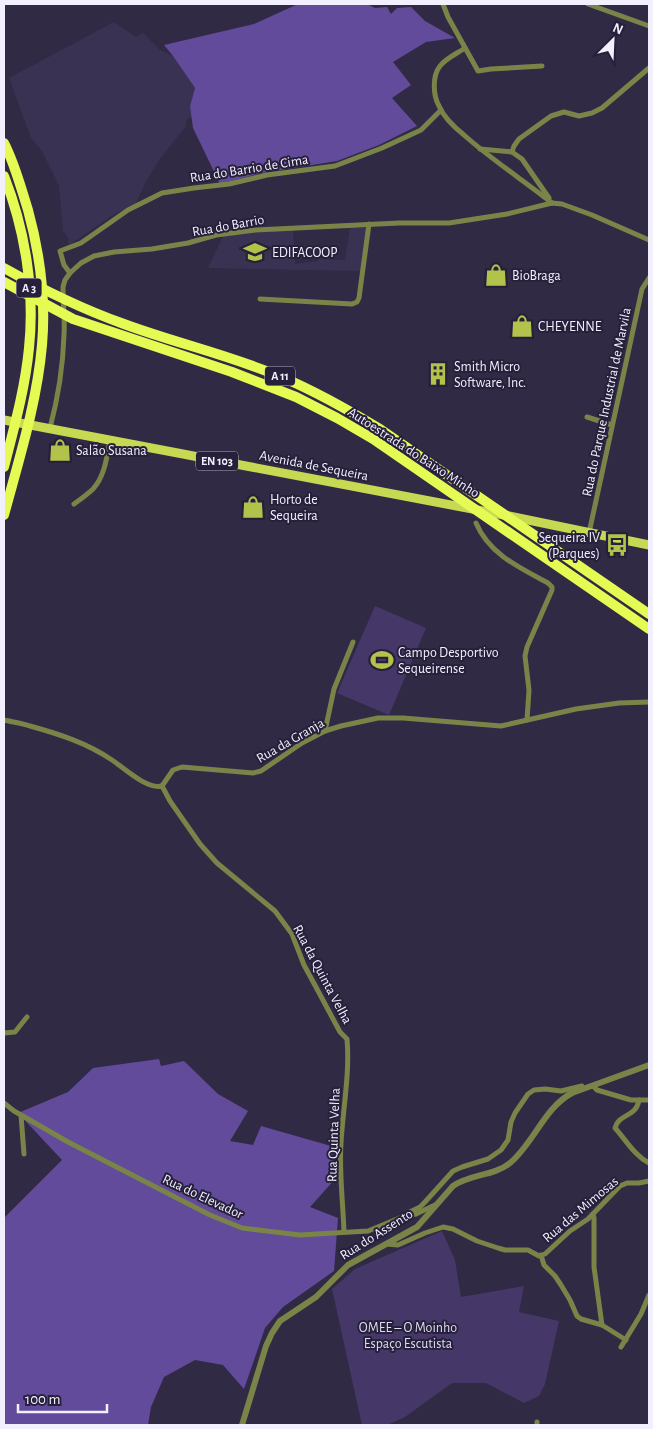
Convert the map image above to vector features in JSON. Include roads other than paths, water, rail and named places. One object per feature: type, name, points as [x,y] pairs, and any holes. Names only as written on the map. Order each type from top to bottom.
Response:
[{"type":"highway","name":"A 3","points":[[4,143],[22,188],[33,230],[41,275],[42,345],[33,406],[4,515]]},
{"type":"highway","name":"A 3","points":[[4,176],[21,230],[27,268],[30,309],[29,348],[21,403],[4,468]]},
{"type":"highway","name":"Autoestrada do Baixo Minho","points":[[4,268],[36,287],[72,304],[286,379],[335,403],[380,429],[649,614]]},
{"type":"highway","name":"Autoestrada do Baixo Minho","points":[[4,282],[73,319],[232,372],[296,397],[337,418],[373,439],[649,629]]},
{"type":"main road","name":"Avenida de Sequeira","points":[[4,420],[499,514],[588,533]]},
{"type":"main road","name":"EN 103","points":[[588,533],[649,545]]},
{"type":"street","points":[[442,4],[478,71],[542,66]]},
{"type":"street","points":[[588,4],[649,26]]},
{"type":"street","points":[[465,48],[443,62],[439,67],[435,86],[436,100],[450,123],[479,149],[552,203],[562,204],[592,215],[649,240]]},
{"type":"street","points":[[512,152],[519,139],[551,116],[564,112],[579,116],[592,113],[602,108],[649,68]]},
{"type":"street","name":"Rua do Barrio de Cima","points":[[70,273],[64,265],[60,251],[81,243],[128,210],[162,193],[229,184],[267,175],[335,166],[382,148],[421,130],[441,110]]},
{"type":"street","points":[[479,149],[512,152],[522,159],[552,203]]},
{"type":"street","name":"Rua do Barrio","points":[[70,273],[81,263],[94,256],[188,243],[216,235],[256,230],[449,222],[507,214],[552,203]]},
{"type":"street","points":[[260,299],[352,304],[357,302],[369,224]]},
{"type":"street","points":[[50,428],[55,408],[62,358],[64,334],[63,287],[70,273]]},
{"type":"street","name":"Rua do Parque Industrial de Marvila","points":[[588,533],[642,289],[649,278]]},
{"type":"street","points":[[587,418],[612,424]]},
{"type":"street","points":[[74,504],[92,490],[96,484],[106,461],[110,440]]},
{"type":"street","points":[[476,523],[487,542],[502,556],[552,587],[527,646],[529,690],[527,720]]},
{"type":"street","points":[[325,731],[334,689],[353,642]]},
{"type":"street","name":"Rua da Granja","points":[[162,786],[173,770],[182,766],[254,773],[261,771],[302,743],[325,731],[378,718],[404,718],[501,726],[576,709],[619,703],[649,702]]},
{"type":"street","points":[[4,720],[83,743],[100,752],[146,783],[162,786]]},
{"type":"street","name":"Rua da Quinta Velha","points":[[162,786],[170,801],[200,844],[218,863],[275,911],[292,934],[304,965],[340,1032],[347,1039]]},
{"type":"street","points":[[4,1033],[15,1032],[27,1017]]},
{"type":"street","name":"Rua Quinta Velha","points":[[344,1232],[341,1143],[348,1064],[347,1039]]},
{"type":"street","name":"Rua do Assento","points":[[242,1425],[266,1346],[280,1321],[316,1297],[348,1265],[416,1227],[453,1186],[460,1181],[502,1169],[510,1164],[563,1098],[649,1065]]},
{"type":"street","points":[[407,1216],[425,1202],[453,1171],[488,1160],[501,1150],[508,1140],[511,1122],[515,1113],[528,1094],[534,1090],[568,1091],[592,1086],[597,1090],[631,1100],[649,1100]]},
{"type":"street","points":[[639,1100],[635,1110],[618,1120],[615,1128],[632,1150],[649,1163]]},
{"type":"street","name":"Rua do Elevador","points":[[4,1103],[68,1142],[210,1215],[242,1228],[300,1235],[368,1231],[416,1214],[437,1204]]},
{"type":"street","points":[[21,1115],[24,1154]]},
{"type":"street","name":"Rua das Mimosas","points":[[386,1244],[398,1245],[443,1226],[453,1228],[477,1241],[498,1248],[505,1250],[528,1250],[539,1256],[545,1254],[570,1231],[588,1219],[620,1186],[627,1183],[649,1181]]},
{"type":"street","points":[[593,1214],[594,1267],[602,1324]]},
{"type":"street","points":[[541,1255],[544,1265],[561,1285],[577,1316],[585,1321],[602,1324],[626,1340]]},
{"type":"street","points":[[621,1347],[641,1314],[649,1295]]},
{"type":"place","name":"EDIFACOOP","points":[[255,252]]},
{"type":"place","name":"BioBraga","points":[[496,275]]},
{"type":"place","name":"CHEYENNE","points":[[522,326]]},
{"type":"place","name":"Smith Micro Software, Inc.","points":[[438,374]]},
{"type":"place","name":"Salão Susana","points":[[60,450]]},
{"type":"place","name":"Horto de Sequeira","points":[[253,507]]},
{"type":"place","name":"Sequeira IV (Parques)","points":[[617,545]]},
{"type":"place","name":"Campo Desportivo Sequeirense","points":[[382,660]]},
{"type":"park label","name":"OMEE – O Moinho Espaço Escutista","points":[[408,1335]]}]
